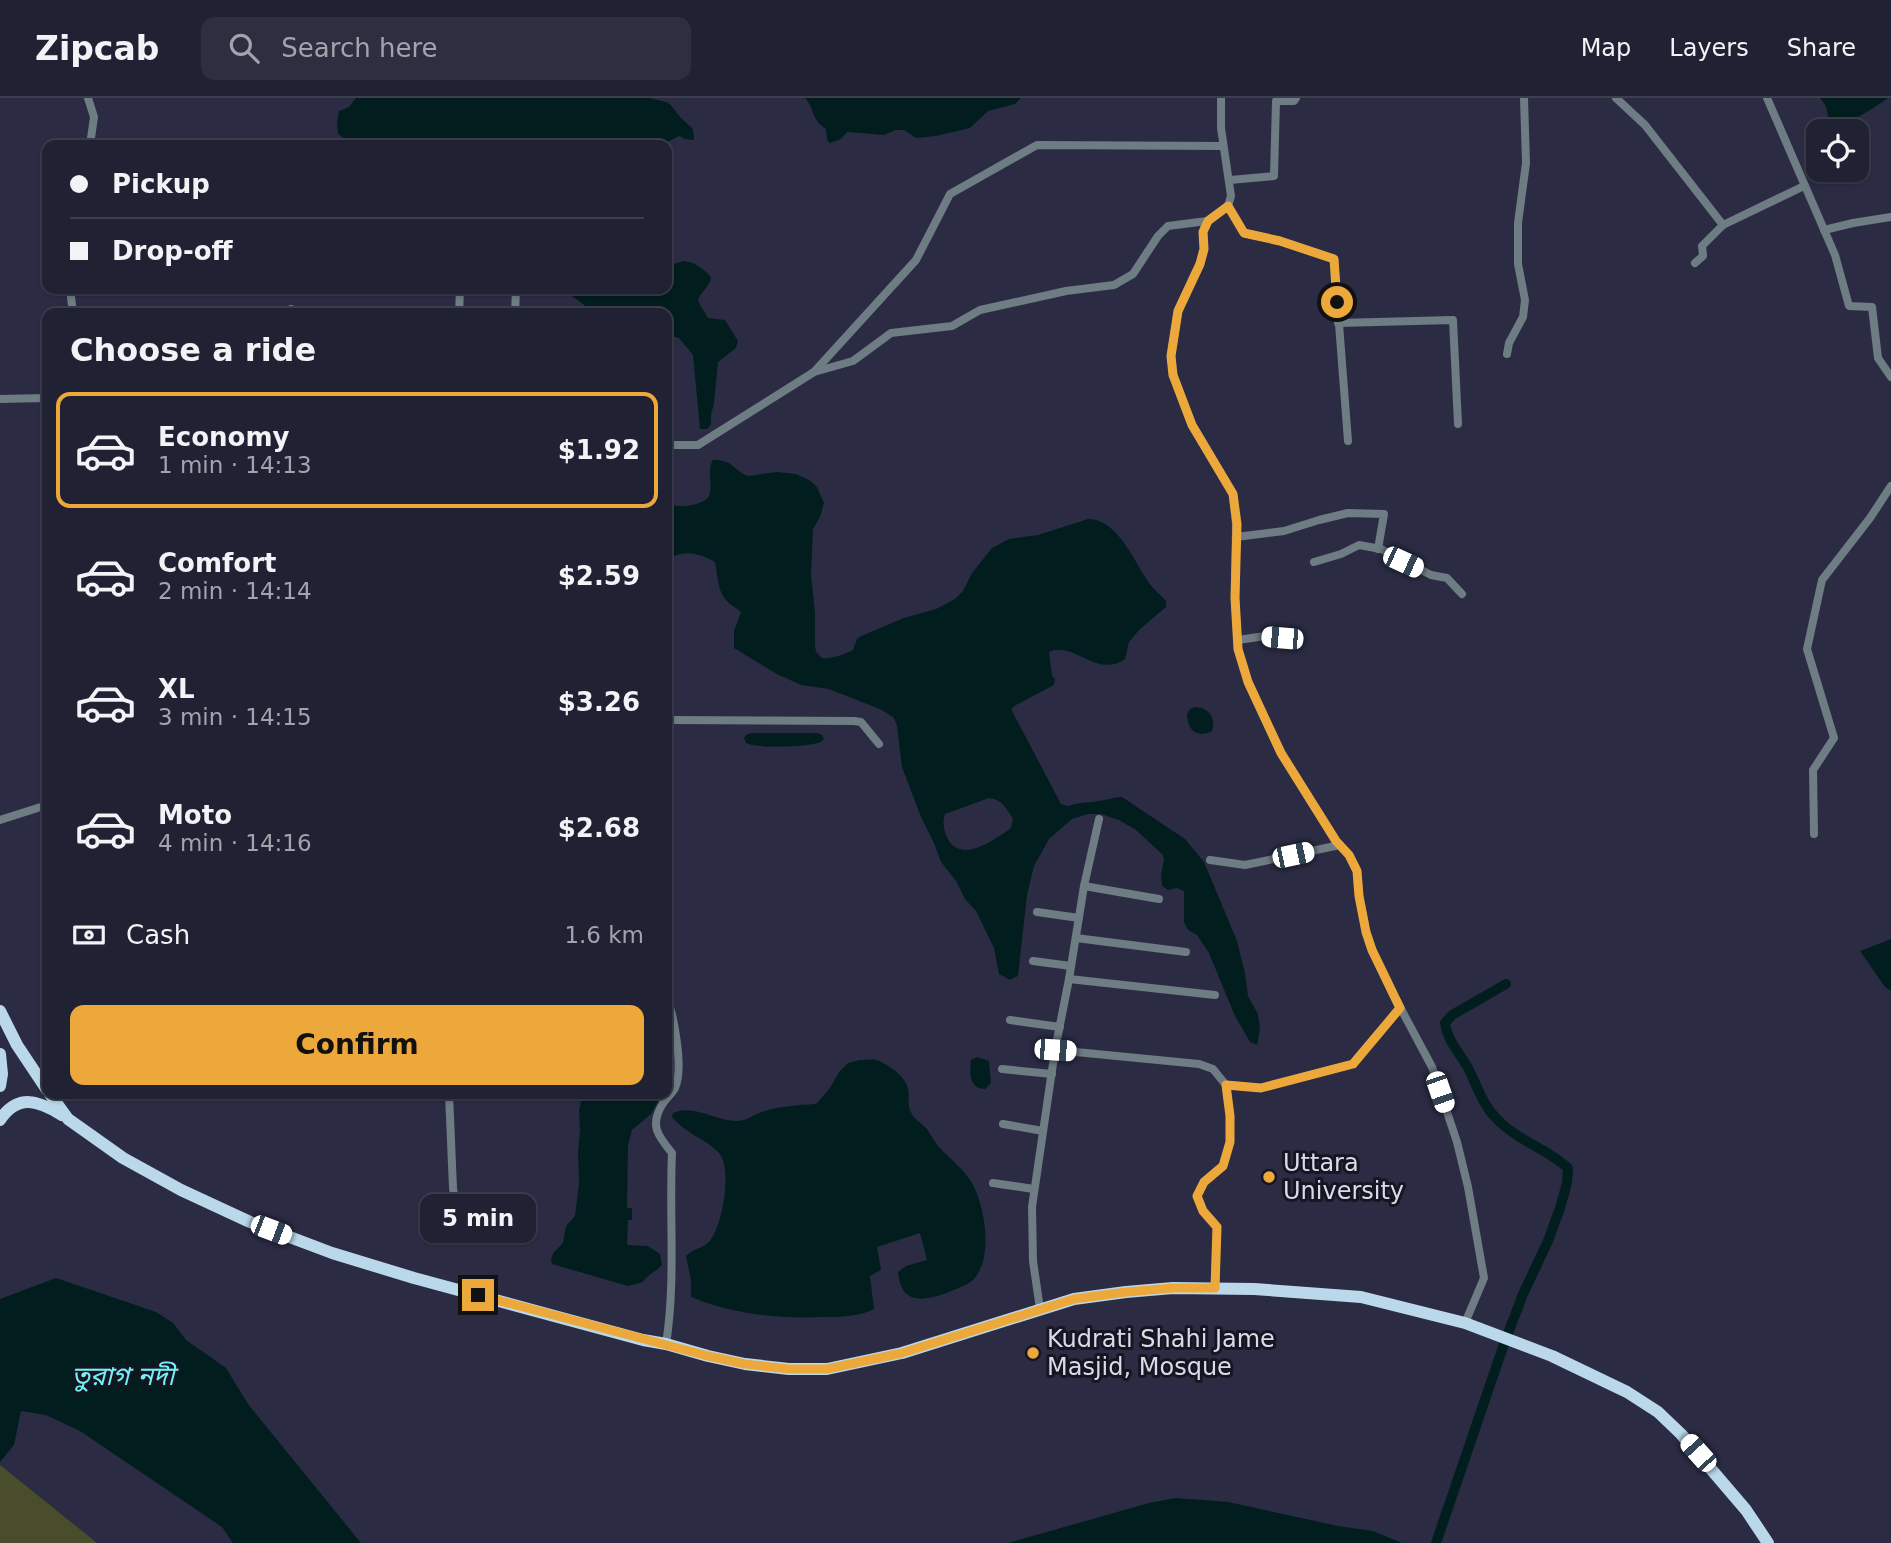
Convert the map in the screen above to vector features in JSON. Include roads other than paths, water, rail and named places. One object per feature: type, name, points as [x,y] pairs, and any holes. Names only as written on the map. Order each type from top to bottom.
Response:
[{"type":"highway","points":[[0,1011],[12,1036],[41,1075]]},
{"type":"highway","points":[[0,1054],[0,1086]]},
{"type":"highway","points":[[53,1099],[68,1119]]},
{"type":"highway","points":[[0,1120],[14,1106],[29,1101],[52,1109],[123,1158],[181,1190],[250,1222],[332,1253],[643,1340],[745,1364],[789,1369],[827,1369],[902,1353],[1074,1299],[1126,1292],[1215,1288],[1361,1297],[1470,1326],[1552,1356],[1627,1392],[1658,1412],[1681,1434],[1746,1510],[1768,1543]]},
{"type":"street","points":[[88,98],[94,117],[91,140]]},
{"type":"street","points":[[1221,98],[1223,146],[1231,195],[1228,206],[1208,221],[1203,232],[1204,249],[1200,264],[1178,311],[1171,356],[1173,375],[1188,416],[1233,494],[1237,524],[1235,598],[1238,649],[1248,682],[1276,744],[1357,871],[1359,896],[1372,950],[1432,1067],[1457,1142],[1484,1278],[1470,1326]]},
{"type":"street","points":[[1230,180],[1273,176],[1276,101],[1294,101],[1296,98]]},
{"type":"street","points":[[1507,354],[1509,344],[1523,317],[1525,300],[1518,264],[1518,223],[1526,163],[1524,98]]},
{"type":"street","points":[[1616,98],[1645,125],[1723,225]]},
{"type":"street","points":[[1767,98],[1835,255],[1849,306],[1872,307],[1878,358],[1891,377]]},
{"type":"street","points":[[672,445],[698,444],[814,372],[916,260],[950,194],[1037,145],[1223,146]]},
{"type":"street","points":[[1695,263],[1703,256],[1702,246],[1723,225],[1804,186]]},
{"type":"street","points":[[1228,206],[1244,233],[1280,241],[1334,259],[1348,441]]},
{"type":"street","points":[[1824,230],[1891,217]]},
{"type":"street","points":[[814,372],[853,361],[891,333],[952,326],[980,310],[1066,290],[1114,285],[1133,274],[1158,236],[1168,226],[1208,221]]},
{"type":"street","points":[[1338,323],[1453,320],[1458,424]]},
{"type":"street","points":[[0,399],[42,398]]},
{"type":"street","points":[[1814,834],[1814,770],[1833,738],[1807,649],[1822,580],[1891,486]]},
{"type":"street","points":[[1236,537],[1284,531],[1348,513],[1384,514],[1378,549]]},
{"type":"street","points":[[1314,562],[1359,545],[1378,549],[1431,575],[1447,578],[1462,594]]},
{"type":"street","points":[[1238,640],[1265,636],[1299,639]]},
{"type":"street","points":[[672,720],[854,721],[861,722],[879,744]]},
{"type":"street","points":[[0,820],[42,807]]},
{"type":"street","points":[[1040,1309],[1033,1261],[1034,1189],[1084,886],[1100,819]]},
{"type":"street","points":[[1210,860],[1245,865],[1340,845]]},
{"type":"street","points":[[1084,886],[1159,899]]},
{"type":"street","points":[[1037,912],[1079,918]]},
{"type":"street","points":[[1076,938],[1186,952]]},
{"type":"street","points":[[1033,961],[1071,966]]},
{"type":"street","points":[[1069,979],[1215,995]]},
{"type":"street","points":[[1226,1085],[1261,1088],[1353,1064],[1400,1008]]},
{"type":"street","points":[[672,1014],[678,1075],[672,1092]]},
{"type":"street","points":[[1010,1020],[1060,1027]]},
{"type":"street","points":[[1055,1050],[1199,1064],[1213,1069],[1226,1085],[1230,1142],[1223,1166],[1204,1182],[1197,1196],[1203,1211],[1217,1227],[1215,1288]]},
{"type":"street","points":[[1002,1069],[1052,1074]]},
{"type":"street","points":[[449,1099],[453,1188],[461,1240]]},
{"type":"street","points":[[666,1099],[656,1119],[660,1139],[672,1153],[673,1249],[666,1344]]},
{"type":"street","points":[[1003,1124],[1043,1131]]},
{"type":"street","points":[[993,1183],[1034,1189]]},
{"type":"water","points":[[356,98],[650,98],[669,103],[693,129],[694,140],[679,136],[671,140],[347,140],[338,134],[337,123],[339,111],[349,107]]},
{"type":"water","points":[[805,98],[1021,98],[1015,104],[988,111],[970,128],[916,138],[904,130],[895,130],[884,135],[847,132],[841,139],[830,143],[826,129],[817,121]]},
{"type":"water","points":[[1820,98],[1888,98],[1853,119],[1828,119],[1826,106]]},
{"type":"water","points":[[684,261],[696,264],[711,277],[698,301],[708,318],[725,320],[738,341],[736,348],[718,362],[711,425],[707,429],[700,429],[693,355],[679,338],[672,336],[672,308],[588,308],[571,294],[672,294],[672,265]]},
{"type":"water","points":[[713,460],[719,460],[729,463],[748,476],[777,472],[796,474],[817,487],[824,503],[813,529],[811,575],[815,645],[816,652],[822,658],[850,652],[861,636],[904,618],[936,609],[955,599],[992,548],[1009,539],[1038,535],[1088,519],[1107,525],[1116,533],[1149,583],[1166,601],[1166,607],[1139,630],[1129,642],[1125,659],[1115,664],[1105,665],[1067,651],[1049,652],[1054,685],[1016,705],[1012,711],[1061,804],[1068,806],[1122,797],[1185,839],[1204,862],[1237,941],[1248,996],[1258,1014],[1260,1029],[1257,1045],[1250,1042],[1235,1016],[1209,953],[1184,922],[1184,891],[1177,888],[1168,890],[1162,886],[1163,855],[1136,830],[1101,814],[1088,814],[1072,819],[1049,839],[1034,866],[1027,895],[1018,976],[1010,980],[999,974],[994,948],[976,911],[941,862],[921,817],[902,767],[894,718],[882,710],[829,689],[801,685],[734,648],[734,631],[741,612],[721,593],[715,562],[703,556],[685,553],[672,558],[672,505],[689,506],[707,499],[711,489],[710,471]],"holes":[[[989,798],[998,801],[1013,819],[1011,828],[976,848],[959,849],[952,844],[944,827],[945,814]]]},
{"type":"water","points":[[1195,707],[1208,711],[1213,722],[1212,731],[1202,734],[1191,729],[1187,714]]},
{"type":"water","points":[[753,733],[818,733],[824,739],[805,745],[761,746],[746,743],[744,738]]},
{"type":"water","points":[[1891,939],[1891,991],[1885,987],[1860,951]]},
{"type":"water","points":[[977,1057],[989,1061],[991,1083],[985,1089],[976,1086],[971,1079],[971,1060]]},
{"type":"water","points":[[876,1060],[900,1075],[908,1088],[912,1114],[972,1183],[984,1218],[985,1246],[980,1271],[968,1284],[940,1295],[923,1299],[909,1296],[900,1283],[898,1272],[906,1266],[927,1260],[920,1233],[877,1247],[881,1270],[870,1276],[874,1309],[861,1314],[835,1317],[771,1316],[723,1308],[691,1297],[686,1256],[707,1244],[714,1235],[722,1212],[725,1172],[719,1153],[678,1123],[672,1117],[673,1113],[689,1110],[737,1121],[775,1108],[816,1104],[848,1063]]},
{"type":"water","points":[[582,1099],[659,1099],[651,1114],[632,1130],[628,1145],[627,1208],[632,1208],[632,1220],[628,1220],[627,1245],[648,1246],[660,1254],[662,1265],[643,1282],[628,1286],[552,1264],[554,1252],[563,1243],[566,1226],[575,1216],[579,1183],[579,1110]]},
{"type":"water","name":"তুরাগ নদী","points":[[56,1278],[156,1312],[173,1323],[186,1340],[226,1368],[248,1404],[361,1543],[233,1543],[222,1527],[80,1431],[46,1415],[21,1411],[14,1445],[0,1462],[0,1299]]},
{"type":"water","points":[[1176,1498],[1228,1502],[1373,1531],[1402,1543],[1008,1543],[1149,1503]]},
{"type":"waterway","points":[[1436,1543],[1504,1344],[1523,1294],[1548,1241],[1567,1183],[1568,1168],[1504,1126],[1491,1112],[1446,1029],[1445,1023],[1452,1015],[1506,984]]},
{"type":"place","name":"Uttara University","points":[[1269,1177]]},
{"type":"place","name":"Kudrati Shahi Jame Masjid, Mosque","points":[[1033,1353]]}]
